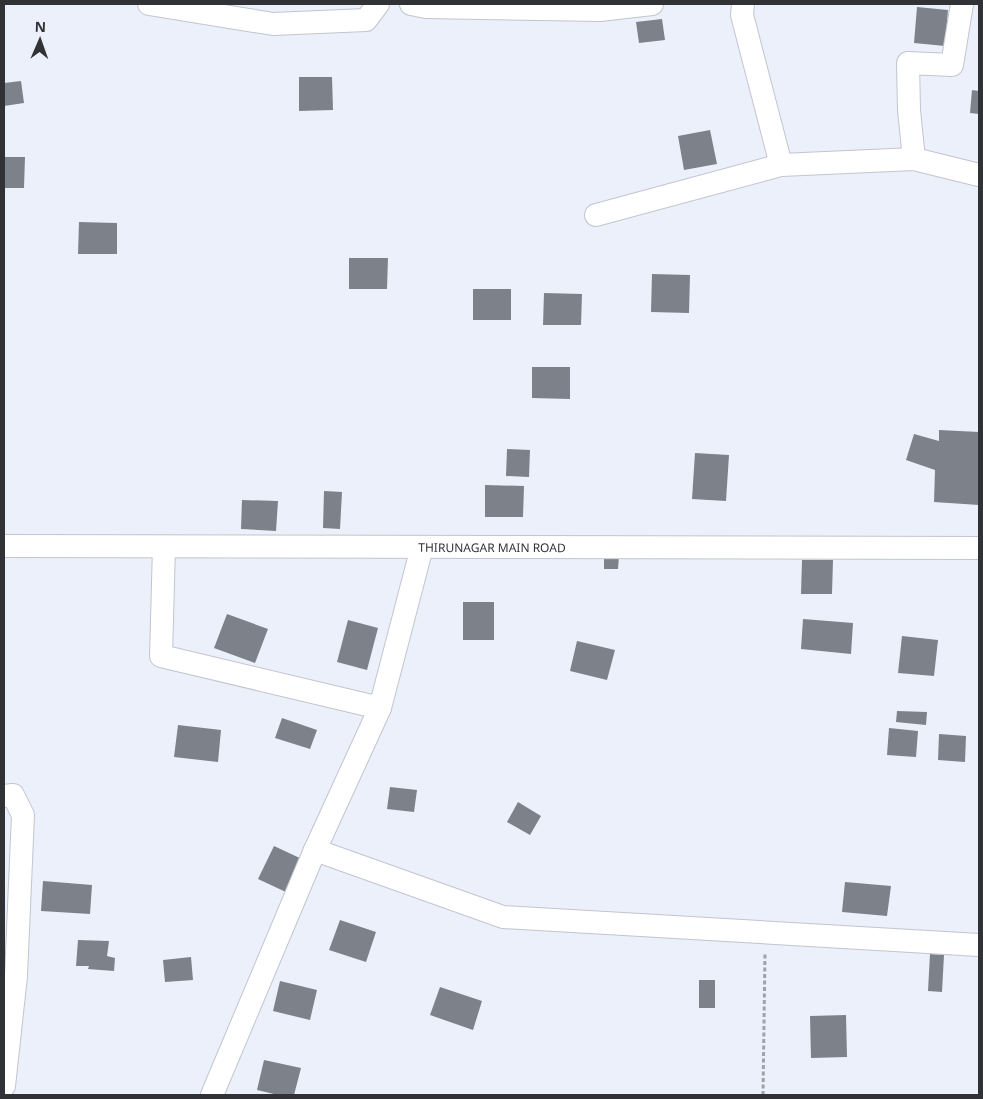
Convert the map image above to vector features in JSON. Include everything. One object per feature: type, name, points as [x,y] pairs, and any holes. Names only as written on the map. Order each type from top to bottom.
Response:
[{"type":"street","points":[[149,4],[273,24],[366,20],[378,4]]},
{"type":"street","points":[[411,4],[426,7],[600,10],[652,4]]},
{"type":"street","points":[[743,4],[742,15],[781,165]]},
{"type":"street","points":[[914,159],[909,110],[908,63],[952,65],[962,4]]},
{"type":"street","points":[[596,215],[781,165],[914,159],[979,175]]},
{"type":"street","name":"THIRUNAGAR MAIN ROAD","points":[[4,546],[979,548]]},
{"type":"street","points":[[164,547],[161,656],[380,708]]},
{"type":"street","points":[[212,1095],[315,850],[380,708],[422,547]]},
{"type":"street","points":[[4,796],[13,795],[24,815],[16,976],[4,1086]]},
{"type":"street","points":[[315,850],[503,917],[979,945]]},
{"type":"path","points":[[764,1095],[765,933]]},
{"type":"building","points":[[917,7],[948,10],[945,46],[914,43]]},
{"type":"building","points":[[662,19],[665,40],[639,43],[636,22]]},
{"type":"building","points":[[299,77],[332,77],[333,110],[299,111]]},
{"type":"building","points":[[21,81],[24,103],[4,106],[4,83]]},
{"type":"building","points":[[972,90],[979,91],[979,114],[970,113]]},
{"type":"building","points":[[710,130],[717,164],[684,170],[678,136]]},
{"type":"building","points":[[4,157],[25,157],[24,188],[4,188]]},
{"type":"building","points":[[79,222],[117,223],[117,254],[78,254]]},
{"type":"building","points":[[349,258],[388,258],[387,289],[349,289]]},
{"type":"building","points":[[652,274],[690,275],[689,313],[651,312]]},
{"type":"building","points":[[473,289],[511,289],[511,320],[473,320]]},
{"type":"building","points":[[544,293],[582,294],[581,325],[543,325]]},
{"type":"building","points":[[532,367],[570,367],[570,399],[532,398]]},
{"type":"building","points":[[939,430],[979,432],[979,505],[934,502],[935,470],[906,460],[914,434],[939,441]]},
{"type":"building","points":[[507,449],[530,450],[529,477],[506,476]]},
{"type":"building","points":[[695,453],[729,455],[726,501],[692,499]]},
{"type":"building","points":[[485,485],[524,486],[523,517],[485,517]]},
{"type":"building","points":[[324,491],[342,492],[340,529],[323,528]]},
{"type":"building","points":[[242,500],[278,501],[276,531],[241,529]]},
{"type":"building","points":[[604,555],[619,556],[618,569],[604,569]]},
{"type":"building","points":[[802,560],[833,560],[832,594],[801,594]]},
{"type":"building","points":[[463,602],[494,602],[494,640],[463,640]]},
{"type":"building","points":[[227,614],[268,629],[255,663],[214,648]]},
{"type":"building","points":[[803,619],[853,623],[851,654],[801,649]]},
{"type":"building","points":[[348,620],[378,628],[367,670],[337,662]]},
{"type":"building","points":[[902,636],[938,640],[934,676],[898,673]]},
{"type":"building","points":[[577,641],[615,650],[607,680],[570,671]]},
{"type":"building","points":[[897,711],[927,712],[926,725],[896,722]]},
{"type":"building","points":[[282,718],[317,730],[310,749],[275,738]]},
{"type":"building","points":[[178,725],[221,730],[218,762],[174,757]]},
{"type":"building","points":[[889,728],[918,731],[916,757],[887,755]]},
{"type":"building","points":[[939,734],[966,736],[965,762],[938,760]]},
{"type":"building","points":[[390,787],[417,790],[414,812],[387,809]]},
{"type":"building","points":[[518,802],[541,816],[530,835],[507,822]]},
{"type":"building","points":[[274,846],[304,860],[288,893],[258,879]]},
{"type":"building","points":[[43,881],[92,885],[90,914],[41,911]]},
{"type":"building","points":[[845,882],[891,886],[887,916],[842,912]]},
{"type":"building","points":[[340,920],[376,932],[366,962],[329,950]]},
{"type":"building","points":[[78,940],[109,941],[107,956],[115,958],[114,971],[88,969],[89,966],[76,966]]},
{"type":"building","points":[[930,954],[944,955],[942,992],[928,991]]},
{"type":"building","points":[[191,957],[193,980],[165,982],[163,960]]},
{"type":"building","points":[[699,980],[715,980],[715,1008],[699,1008]]},
{"type":"building","points":[[280,981],[317,990],[310,1020],[273,1011]]},
{"type":"building","points":[[440,987],[482,1001],[473,1030],[430,1015]]},
{"type":"building","points":[[846,1015],[847,1057],[811,1058],[810,1016]]},
{"type":"building","points":[[264,1060],[301,1068],[294,1095],[278,1095],[257,1090]]}]
